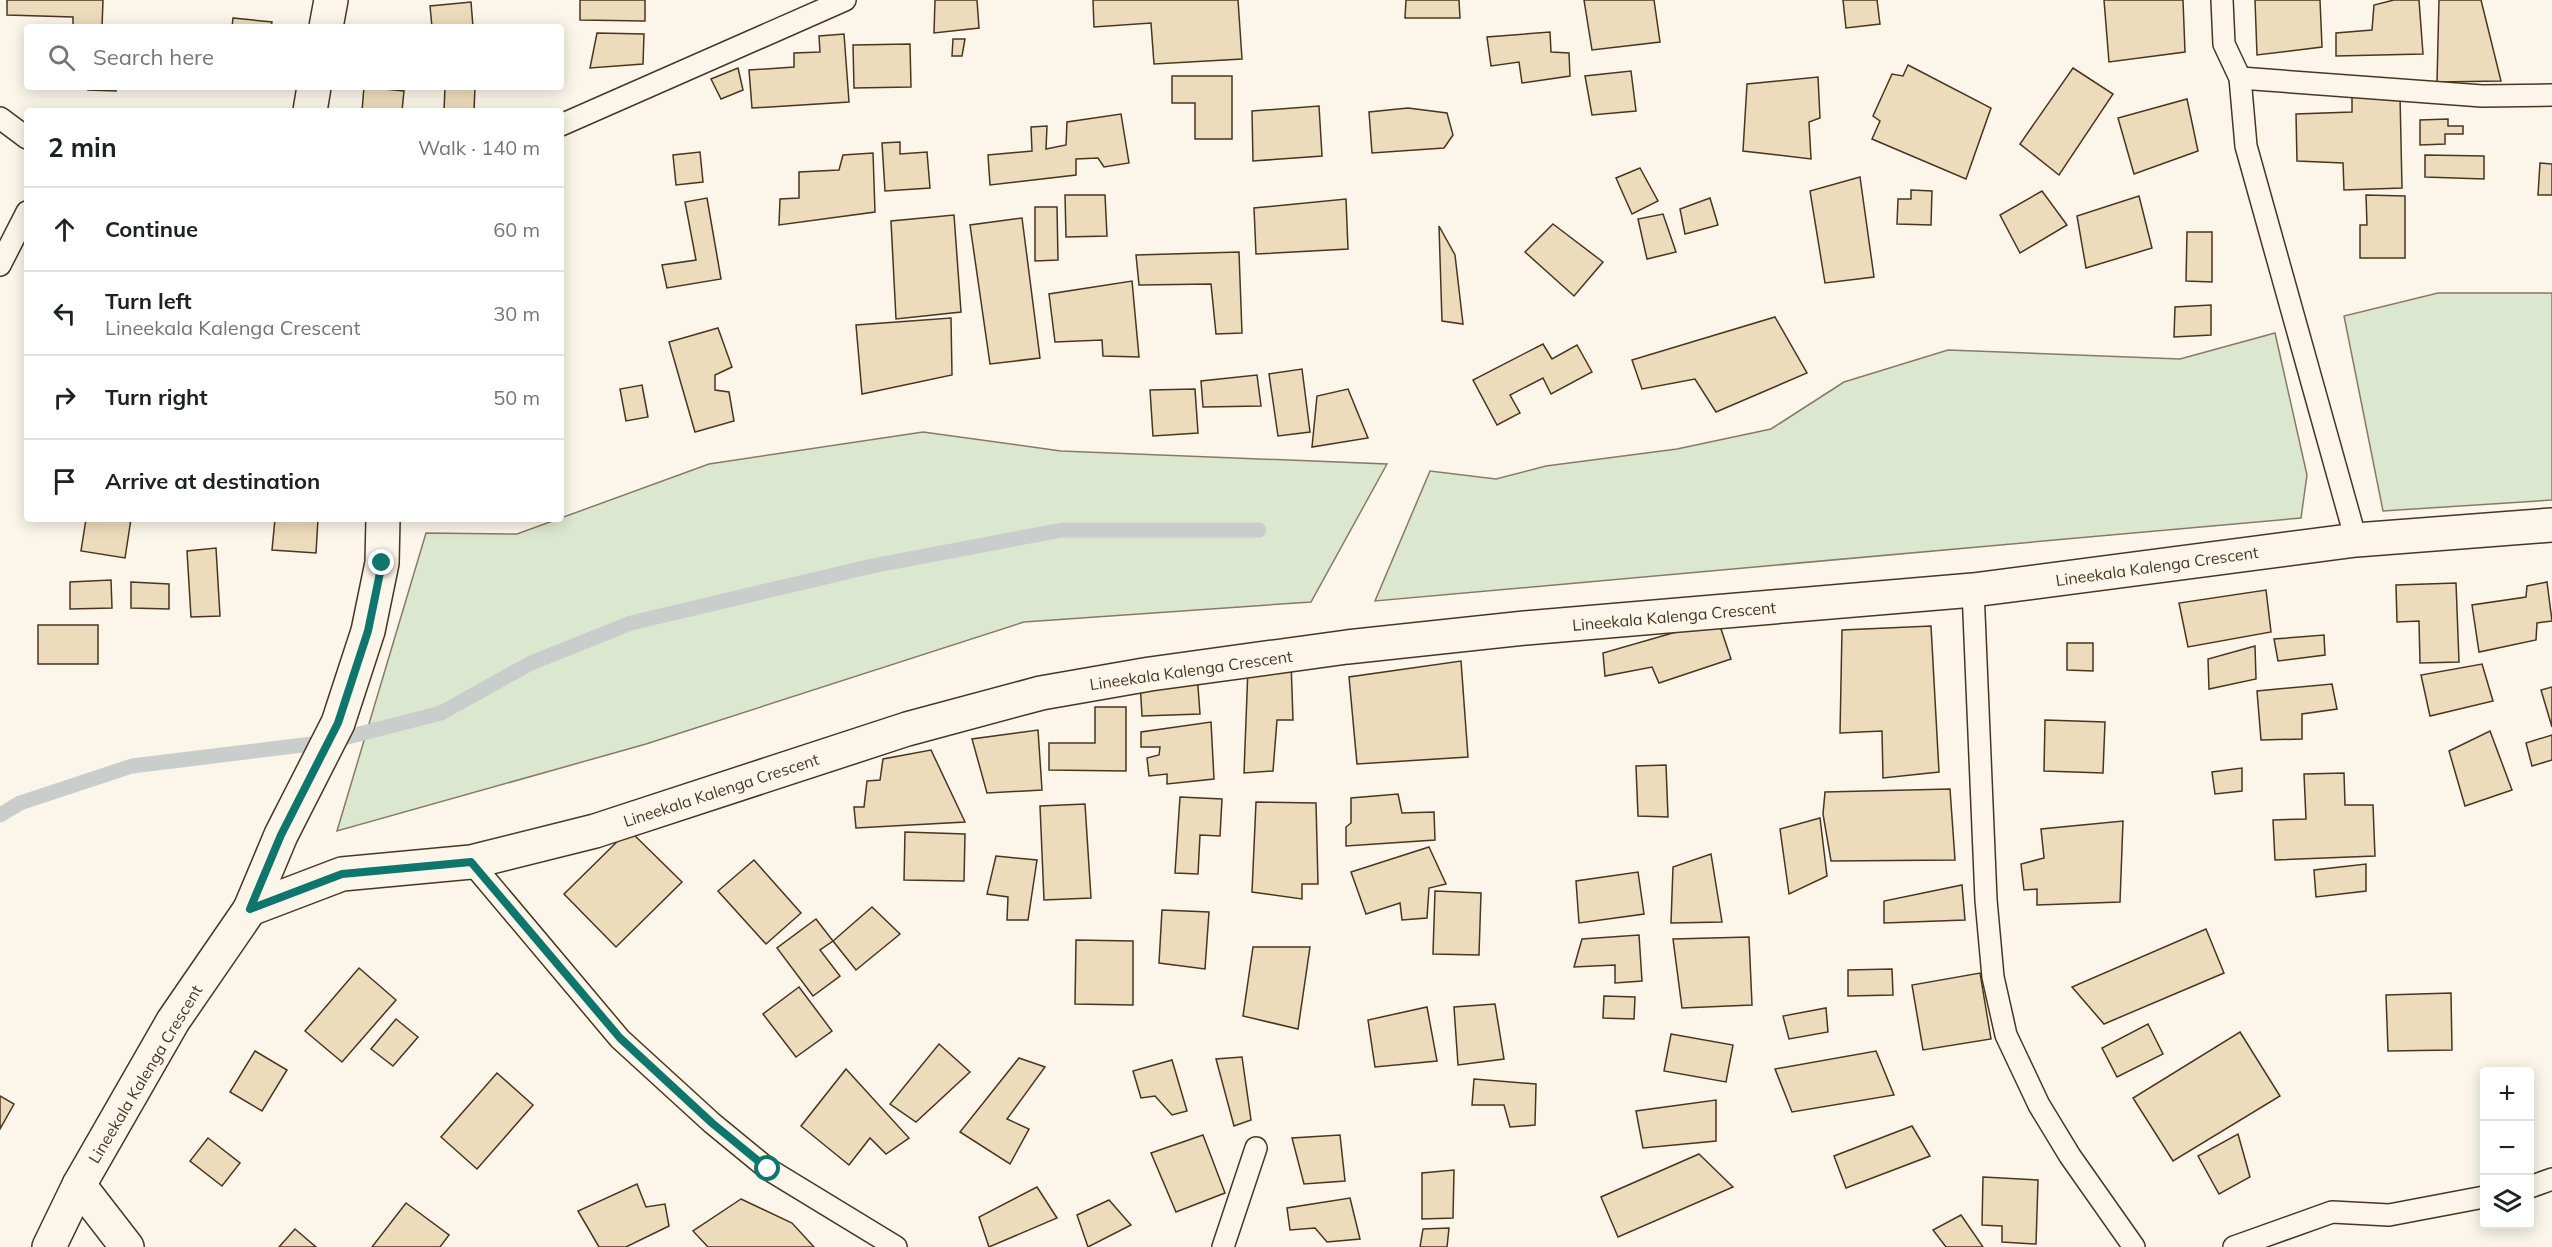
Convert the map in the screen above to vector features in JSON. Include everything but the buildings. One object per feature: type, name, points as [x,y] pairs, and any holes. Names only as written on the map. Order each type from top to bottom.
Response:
[{"type":"street","points":[[327,24],[331,0]]},
{"type":"street","points":[[310,108],[314,90]]},
{"type":"street","points":[[250,909],[281,835],[338,723],[370,620],[382,563],[383,522]]},
{"type":"street","name":"Lineekala Kalenga Crescent","points":[[49,1247],[79,1185],[173,1021],[250,909],[342,874],[471,862],[595,831],[907,729],[1041,693],[1150,674],[1347,647],[1525,628],[1973,590],[2356,540],[2552,525]]},
{"type":"street","points":[[79,1185],[127,1247]]},
{"type":"lane","points":[[564,124],[845,0]]},
{"type":"lane","points":[[2222,0],[2224,44],[2240,78],[2246,146],[2356,540]]},
{"type":"lane","points":[[2240,78],[2482,96],[2552,95]]},
{"type":"lane","points":[[0,118],[24,136]]},
{"type":"lane","points":[[0,266],[24,218]]},
{"type":"lane","points":[[1973,590],[1986,900],[1993,977],[2006,1035],[2039,1105],[2070,1156],[2134,1247]]},
{"type":"lane","points":[[471,862],[620,1038],[712,1123],[768,1169],[896,1247]]},
{"type":"lane","points":[[1223,1247],[1256,1148]]},
{"type":"lane","points":[[2534,1185],[2552,1179]]},
{"type":"lane","points":[[2234,1247],[2332,1212],[2389,1215],[2480,1198]]},
{"type":"green space","points":[[2438,293],[2552,293],[2552,500],[2383,511],[2344,316]]},
{"type":"green space","points":[[2275,333],[2307,475],[2301,518],[1375,601],[1430,471],[1496,479],[1546,466],[1677,449],[1771,429],[1844,382],[1948,350],[2180,359]]},
{"type":"green space","points":[[923,432],[1061,451],[1387,464],[1311,602],[1024,622],[646,744],[337,831],[426,533],[517,534],[550,522],[564,522],[564,517],[709,464]]},
{"type":"waterway","points":[[0,815],[20,803],[132,766],[328,742],[441,713],[531,663],[631,623],[872,566],[1062,530],[1259,530]]},
{"type":"route","points":[[382,563],[368,631],[338,723],[281,835],[250,909],[342,874],[471,862],[620,1038],[712,1123],[768,1169]]}]
